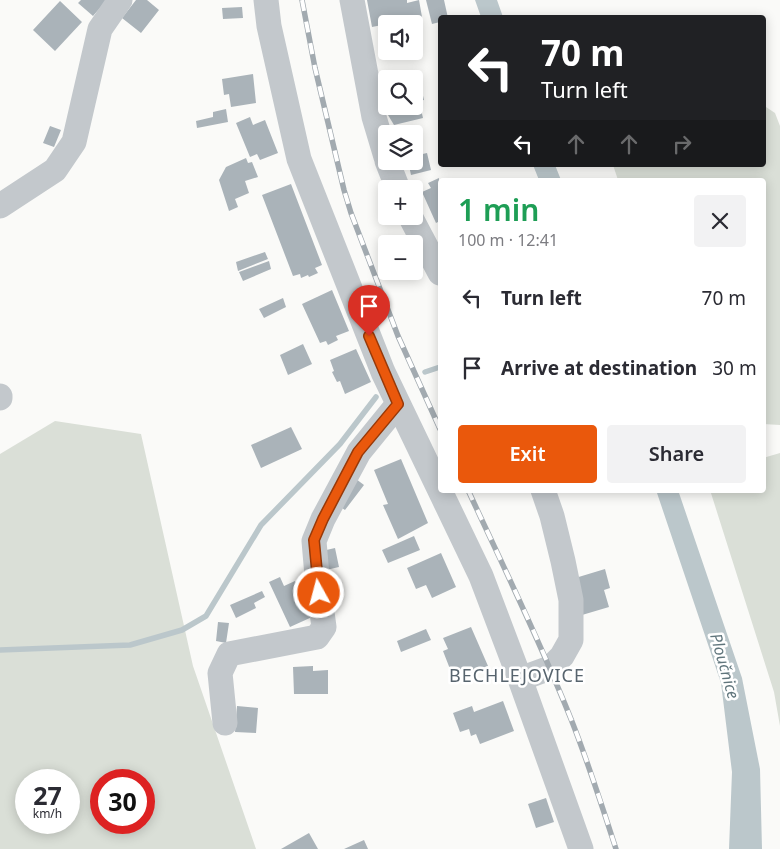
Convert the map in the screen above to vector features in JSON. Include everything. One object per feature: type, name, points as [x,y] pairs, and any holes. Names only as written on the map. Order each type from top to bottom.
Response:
[{"type":"street","points":[[0,206],[55,170],[74,142],[100,29],[120,0]]},
{"type":"street","points":[[266,0],[269,26],[299,159],[383,372],[438,487]]},
{"type":"street","points":[[352,0],[378,130]]},
{"type":"street","points":[[415,225],[438,269]]},
{"type":"street","points":[[225,723],[220,673],[229,654],[317,637],[324,627],[316,576],[314,540],[358,452],[398,404]]},
{"type":"street","points":[[441,493],[481,576],[581,849]]},
{"type":"street","points":[[520,679],[550,668],[562,656],[571,640],[570,600],[563,561],[544,493]]},
{"type":"shaded area","points":[[766,107],[775,113],[780,126],[780,425],[766,424],[766,178],[617,178],[614,167],[766,167]]},
{"type":"shaded area","points":[[55,421],[141,434],[193,666],[256,849],[0,849],[0,454]]},
{"type":"shaded area","points":[[780,453],[780,726],[774,692],[711,493],[766,493],[766,457]]},
{"type":"water","points":[[475,0],[497,0],[502,15],[480,15]]},
{"type":"water","points":[[534,167],[556,167],[560,178],[538,178]]},
{"type":"water","name":"Ploučnice","points":[[657,493],[679,493],[742,678],[760,769],[762,849],[729,849],[732,772],[721,683]]},
{"type":"building","points":[[81,0],[107,0],[93,16],[78,3]]},
{"type":"building","points":[[136,0],[147,0],[159,10],[141,33],[122,18]]},
{"type":"building","points":[[367,0],[407,0],[407,3],[419,0],[422,15],[378,15],[378,26],[372,27]]},
{"type":"building","points":[[426,0],[444,0],[447,15],[438,15],[438,22],[432,24]]},
{"type":"building","points":[[60,1],[82,22],[55,51],[33,30]]},
{"type":"building","points":[[242,7],[243,18],[223,19],[222,8]]},
{"type":"building","points":[[253,74],[256,103],[231,107],[229,94],[224,95],[222,79]]},
{"type":"building","points":[[226,109],[228,122],[197,128],[196,121],[213,117],[213,112]]},
{"type":"building","points":[[388,115],[422,115],[423,118],[394,125]]},
{"type":"building","points":[[250,117],[253,125],[265,120],[278,153],[260,160],[257,154],[250,157],[236,123]]},
{"type":"building","points":[[50,126],[61,130],[54,147],[43,143]]},
{"type":"building","points":[[427,153],[431,170],[411,175],[410,170],[423,170],[423,154]]},
{"type":"building","points":[[246,158],[248,163],[252,162],[258,177],[245,181],[249,193],[235,199],[238,207],[229,211],[219,180],[226,167]]},
{"type":"building","points":[[438,178],[438,222],[436,223],[423,194],[423,192],[431,188],[428,183]]},
{"type":"building","points":[[291,184],[322,265],[315,268],[318,273],[309,277],[308,275],[301,278],[300,274],[293,276],[262,195]]},
{"type":"building","points":[[265,252],[268,259],[238,271],[236,262]]},
{"type":"building","points":[[269,261],[271,269],[243,281],[239,272]]},
{"type":"building","points":[[332,290],[349,331],[336,336],[338,340],[328,345],[326,341],[320,343],[302,304]]},
{"type":"building","points":[[283,298],[286,307],[264,318],[259,309]]},
{"type":"building","points":[[303,344],[312,364],[288,375],[280,355]]},
{"type":"building","points":[[356,349],[371,382],[345,394],[340,381],[337,382],[332,372],[334,371],[330,360]]},
{"type":"building","points":[[291,427],[302,449],[261,468],[251,445]]},
{"type":"building","points":[[401,459],[428,523],[398,539],[383,505],[388,504],[374,470]]},
{"type":"building","points":[[356,479],[364,485],[345,510],[336,504]]},
{"type":"building","points":[[414,536],[420,550],[388,563],[382,550]]},
{"type":"building","points":[[335,548],[339,567],[326,570],[322,551]]},
{"type":"building","points":[[441,553],[456,587],[432,598],[426,585],[416,589],[407,568]]},
{"type":"building","points":[[605,569],[610,588],[604,590],[609,607],[582,615],[572,579]]},
{"type":"building","points":[[280,577],[284,586],[295,581],[312,617],[290,627],[269,582]]},
{"type":"building","points":[[262,591],[265,597],[254,603],[256,608],[236,618],[230,605]]},
{"type":"building","points":[[218,622],[229,623],[226,643],[216,641]]},
{"type":"building","points":[[471,627],[488,666],[460,677],[455,667],[450,669],[443,651],[448,649],[443,638]]},
{"type":"building","points":[[426,629],[431,640],[401,652],[397,641]]},
{"type":"building","points":[[313,666],[313,671],[328,670],[328,694],[294,694],[293,667]]},
{"type":"building","points":[[503,701],[514,731],[480,744],[476,734],[471,736],[469,729],[460,732],[453,713],[472,706],[474,712]]},
{"type":"building","points":[[237,706],[258,708],[256,733],[235,732]]},
{"type":"building","points":[[546,798],[554,822],[536,828],[528,804]]},
{"type":"building","points":[[309,833],[318,849],[281,849]]},
{"type":"building","points":[[364,840],[368,849],[344,849]]},
{"type":"waterway","points":[[425,372],[438,368]]},
{"type":"waterway","points":[[0,650],[130,645],[182,630],[206,616],[261,525],[340,444],[376,397]]},
{"type":"railway","points":[[302,0],[315,68],[351,213],[398,336],[438,425]]},
{"type":"railway","points":[[469,493],[547,661],[571,719],[616,849]]},
{"type":"district","name":"BECHLEJOVICE","points":[[517,676]]},
{"type":"route","points":[[319,593],[314,540],[358,452],[398,404],[369,336]]}]
